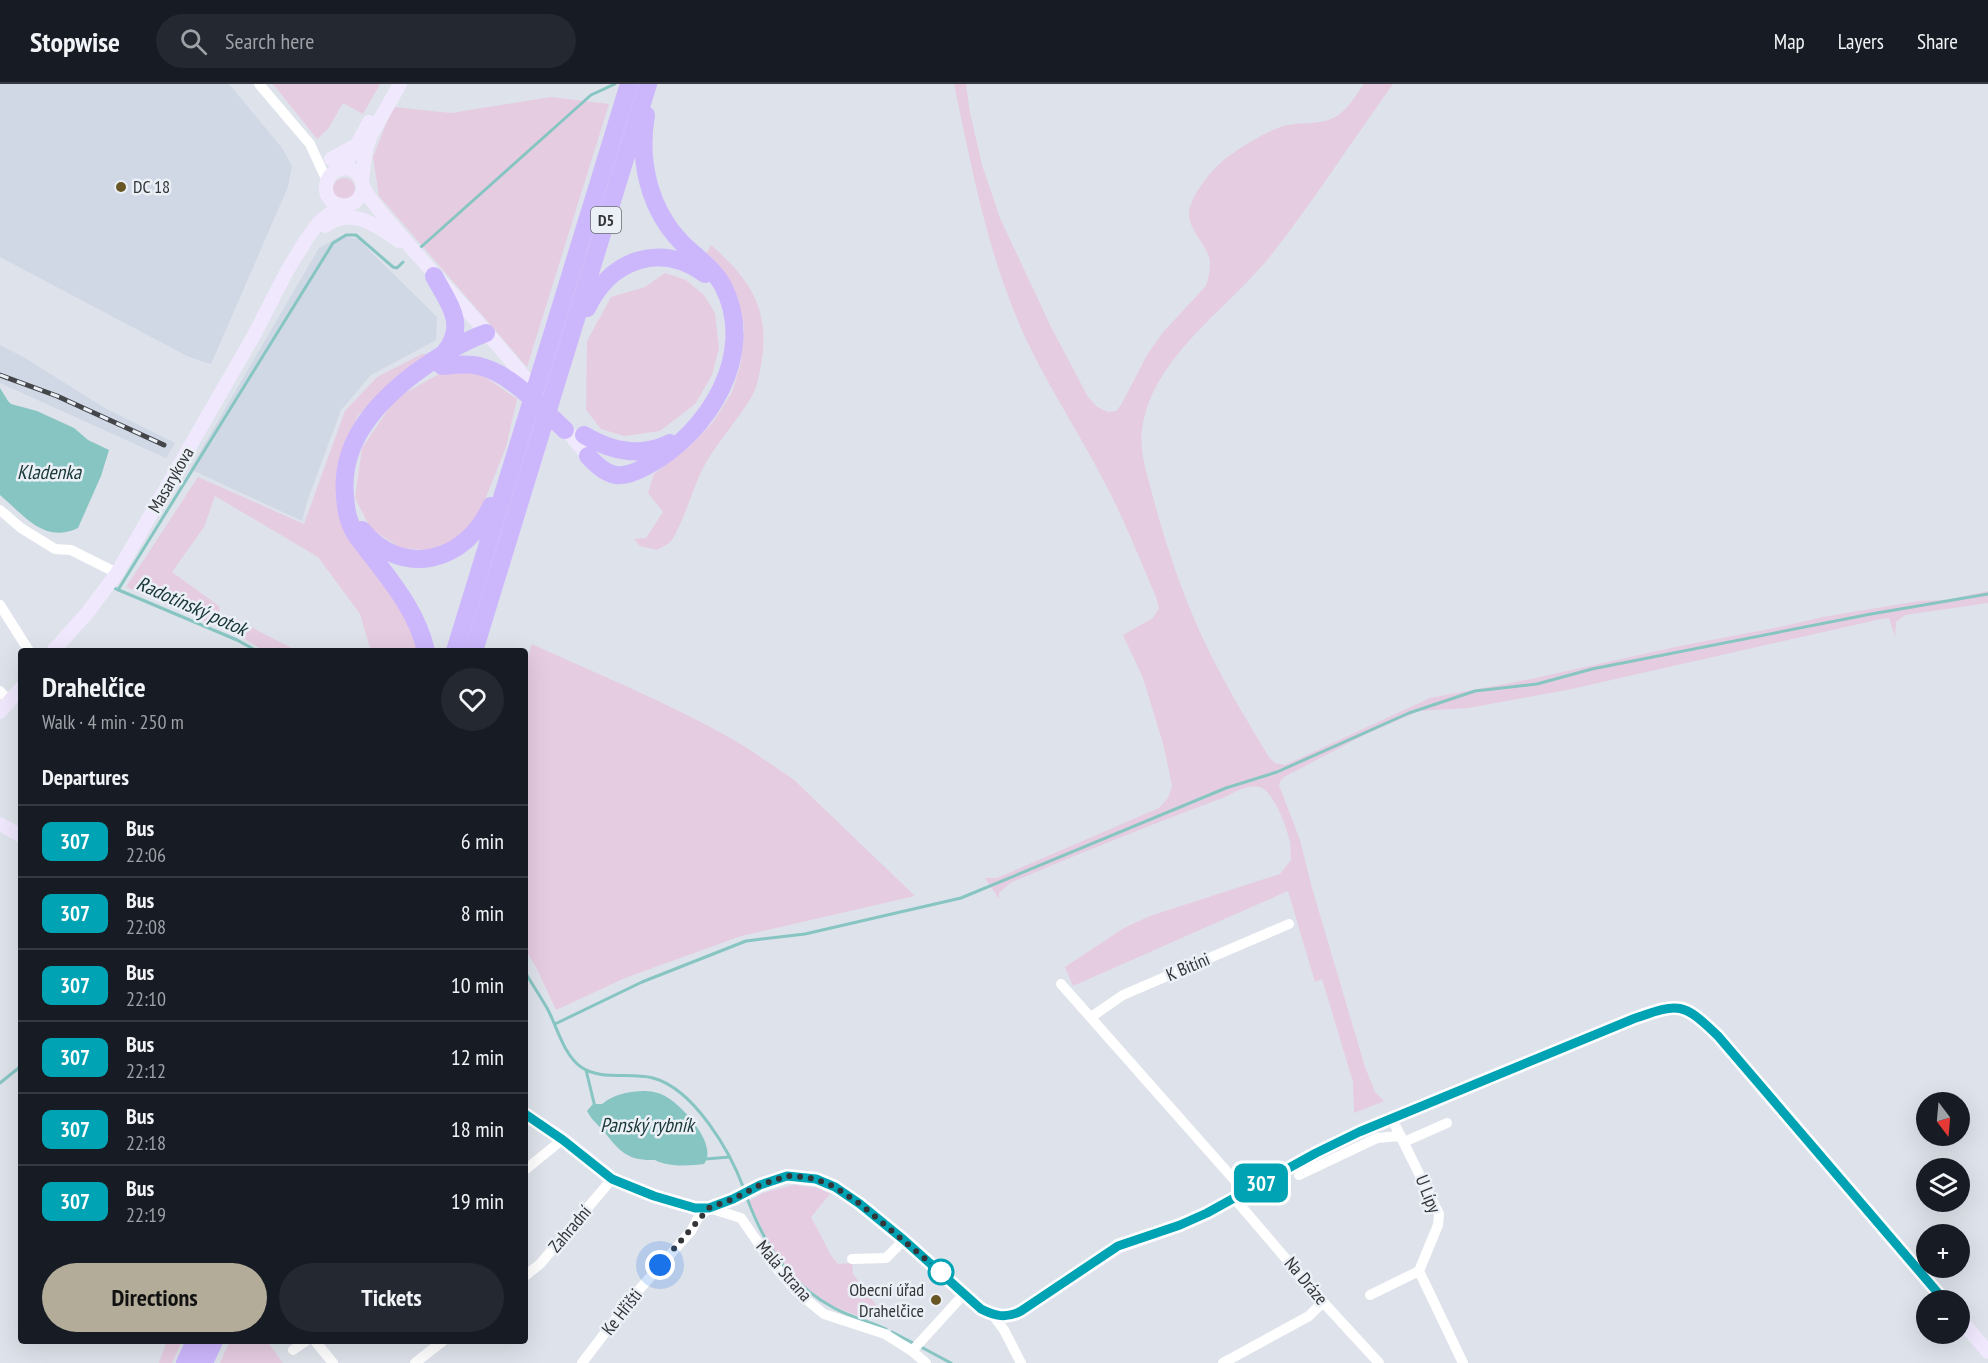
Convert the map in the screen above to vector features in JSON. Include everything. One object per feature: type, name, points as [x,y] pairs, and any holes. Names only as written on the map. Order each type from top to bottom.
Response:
[{"type":"highway","name":"D5","points":[[456,648],[629,84]]},
{"type":"highway","name":"D5","points":[[475,648],[650,84]]},
{"type":"highway","points":[[588,456],[607,473],[617,476],[632,473],[655,461],[675,447],[702,419],[717,398],[729,368],[735,331],[730,306],[719,279],[680,240],[666,222],[650,188],[645,167],[644,137],[650,84]]},
{"type":"highway","points":[[564,357],[597,291],[617,271],[640,260],[662,257],[687,263],[711,279],[730,306]]},
{"type":"highway","points":[[434,276],[456,320],[454,337],[443,359]]},
{"type":"highway","points":[[425,648],[408,608],[352,529],[347,517],[345,500],[347,462],[357,437],[378,406],[404,382],[443,359],[470,352],[486,333]]},
{"type":"highway","points":[[443,359],[480,366],[494,372],[510,382],[566,430]]},
{"type":"highway","points":[[584,435],[599,444],[615,449],[630,452],[645,451],[660,448],[671,442],[702,419]]},
{"type":"highway","points":[[345,500],[363,532],[382,549],[409,558],[428,558],[447,554],[469,540],[483,522],[522,436]]},
{"type":"highway","points":[[185,1363],[194,1344]]},
{"type":"highway","points":[[204,1363],[213,1344]]},
{"type":"main road","points":[[388,233],[373,217],[347,204],[332,200],[327,187],[344,153],[357,144],[392,84]]},
{"type":"main road","points":[[347,204],[360,198],[366,149],[371,135],[400,84]]},
{"type":"main road","points":[[339,164],[354,171],[373,203],[532,387],[588,456]]},
{"type":"main road","name":"Masarykova","points":[[273,298],[287,261],[316,215],[327,187]]},
{"type":"main road","name":"Masarykova","points":[[56,648],[88,612],[117,573],[249,344],[287,271],[315,227],[347,204]]},
{"type":"main road","points":[[273,298],[312,240],[330,222],[342,217],[354,216],[388,233],[411,249]]},
{"type":"main road","points":[[532,387],[584,435]]},
{"type":"main road","points":[[3,701],[18,690]]},
{"type":"main road","points":[[0,824],[18,834]]},
{"type":"main road","points":[[531,1118],[612,1179],[654,1196],[695,1208],[709,1208],[760,1185],[787,1176],[816,1179],[835,1187],[860,1204],[981,1309],[993,1315],[1008,1316],[1015,1314],[1118,1246],[1180,1225],[1316,1153],[1633,1019],[1666,1008],[1686,1009],[1700,1018],[1718,1036],[1935,1290]]},
{"type":"main road","points":[[1970,1331],[1988,1352]]},
{"type":"street","points":[[259,84],[310,144],[339,164]]},
{"type":"street","points":[[310,144],[327,187]]},
{"type":"street","points":[[0,510],[21,528],[55,549],[71,550],[117,573]]},
{"type":"street","points":[[0,605],[27,648]]},
{"type":"street","name":"K Bitíni","points":[[1091,1017],[1123,995],[1289,924]]},
{"type":"street","name":"Na Dráze","points":[[1061,984],[1240,1195],[1323,1302],[1374,1361]]},
{"type":"street","name":"U Lípy","points":[[1392,1119],[1439,1214],[1438,1225],[1419,1271]]},
{"type":"street","points":[[1299,1175],[1377,1138],[1402,1139],[1447,1123]]},
{"type":"street","points":[[528,1168],[563,1140]]},
{"type":"street","name":"Zahradní","points":[[528,1274],[540,1264],[612,1179]]},
{"type":"street","name":"Malá Strana","points":[[709,1208],[741,1218],[772,1263],[796,1291],[824,1314],[916,1347],[926,1363]]},
{"type":"street","name":"Ke Hřišti","points":[[582,1363],[630,1300],[691,1231],[698,1218],[709,1208]]},
{"type":"street","points":[[852,1259],[886,1258],[904,1240]]},
{"type":"street","points":[[1370,1295],[1419,1271],[1463,1363]]},
{"type":"street","points":[[916,1347],[965,1293]]},
{"type":"street","points":[[1223,1363],[1310,1316],[1323,1302]]},
{"type":"street","points":[[993,1315],[1004,1330],[1021,1363]]},
{"type":"street","points":[[293,1350],[302,1344]]},
{"type":"street","points":[[317,1344],[333,1363]]},
{"type":"street","points":[[415,1363],[439,1344]]},
{"type":"shaded area","points":[[0,84],[229,84],[282,148],[292,166],[288,187],[211,364],[189,357],[0,257]]},
{"type":"shaded area","points":[[273,84],[380,84],[363,114],[343,103],[328,129],[317,139]]},
{"type":"shaded area","points":[[954,84],[966,84],[982,165],[1000,218],[1051,327],[1088,397],[1097,407],[1108,412],[1116,411],[1121,405],[1147,355],[1164,331],[1206,286],[1210,262],[1191,224],[1189,211],[1196,194],[1213,170],[1240,148],[1280,127],[1332,119],[1349,105],[1364,84],[1393,84],[1272,254],[1194,335],[1160,379],[1149,403],[1142,430],[1142,447],[1147,472],[1173,564],[1185,597],[1223,679],[1269,757],[1275,763],[1285,765],[1430,698],[1823,617],[1919,601],[1946,600],[1988,591],[1988,603],[1905,615],[1896,622],[1895,637],[1889,618],[1881,619],[1567,690],[1468,708],[1419,711],[1364,735],[1284,777],[1279,785],[1300,840],[1365,1067],[1375,1092],[1384,1101],[1354,1113],[1353,1082],[1322,979],[1315,982],[1288,891],[1073,986],[1065,967],[1124,928],[1150,916],[1280,874],[1291,860],[1290,844],[1275,803],[1265,790],[1255,786],[1113,840],[1010,883],[999,893],[999,899],[985,878],[997,878],[1159,808],[1168,798],[1172,786],[1164,747],[1143,678],[1123,635],[1153,618],[1159,608],[1156,597],[1113,499],[1038,363],[1018,321],[988,234]]},
{"type":"shaded area","points":[[551,97],[609,104],[527,367],[379,196],[373,157],[393,107],[451,113]]},
{"type":"shaded area","points":[[344,178],[352,181],[355,189],[352,197],[344,200],[336,197],[333,189],[336,181]]},
{"type":"shaded area","points":[[341,236],[358,239],[437,317],[436,340],[371,375],[341,410],[302,521],[190,469],[319,248]]},
{"type":"shaded area","points":[[711,245],[744,280],[758,305],[763,334],[760,368],[752,396],[712,452],[673,538],[657,550],[640,546],[634,539],[646,538],[663,512],[648,493],[654,474],[689,447],[713,422],[732,392],[741,363],[744,328],[739,304],[705,256]]},
{"type":"shaded area","points":[[665,273],[686,280],[704,295],[715,313],[719,348],[712,375],[695,404],[660,431],[624,436],[601,429],[586,410],[587,341],[611,297],[645,287]]},
{"type":"shaded area","points":[[0,345],[103,407],[175,443],[166,458],[0,383]]},
{"type":"shaded area","points":[[422,354],[430,354],[358,415],[338,462],[336,487],[411,622],[418,648],[370,648],[360,614],[318,557],[215,496],[204,527],[172,572],[219,606],[223,629],[126,587],[198,477],[304,524],[345,411],[377,377]]},
{"type":"shaded area","points":[[478,372],[517,399],[506,447],[474,527],[438,551],[401,548],[371,529],[355,498],[362,448],[396,398],[439,374]]},
{"type":"shaded area","points":[[234,618],[291,648],[259,648],[228,628]]},
{"type":"shaded area","points":[[532,644],[633,689],[732,739],[793,779],[915,896],[741,936],[625,978],[556,1010],[528,954],[528,657]]},
{"type":"shaded area","points":[[793,1185],[818,1188],[830,1194],[811,1217],[832,1257],[838,1264],[852,1263],[853,1274],[880,1310],[868,1320],[835,1307],[810,1292],[771,1248],[749,1201],[763,1193]]},
{"type":"shaded area","points":[[166,1344],[181,1344],[172,1363],[159,1363]]},
{"type":"shaded area","points":[[229,1344],[269,1344],[283,1363],[220,1363]]},
{"type":"water","name":"Kladenka","points":[[0,388],[11,404],[37,411],[74,428],[88,440],[109,450],[101,476],[78,528],[55,533],[45,530],[27,519],[0,495]]},
{"type":"water","name":"Panský rybník","points":[[642,1091],[665,1096],[689,1116],[707,1147],[704,1164],[672,1165],[630,1156],[614,1144],[587,1111],[593,1104],[602,1104],[621,1094]]},
{"type":"waterway","points":[[421,247],[591,95],[615,84]]},
{"type":"waterway","points":[[118,590],[333,243],[346,235],[356,235],[393,267],[397,268],[403,262]]},
{"type":"waterway","name":"Radotínský potok","points":[[114,588],[252,648]]},
{"type":"waterway","points":[[555,1024],[642,982],[746,941],[805,934],[961,898],[1226,788],[1277,772],[1409,713],[1475,691],[1537,684],[1592,669],[1871,614],[1988,594]]},
{"type":"waterway","name":"Radotínský potok","points":[[528,977],[547,1008],[565,1047],[581,1067],[597,1074],[653,1078],[668,1084],[683,1095],[709,1123],[730,1157],[744,1189]]},
{"type":"waterway","points":[[0,1083],[18,1068]]},
{"type":"waterway","points":[[586,1070],[595,1107]]},
{"type":"waterway","points":[[705,1159],[730,1157]]},
{"type":"waterway","name":"Radotínský potok","points":[[747,1198],[770,1247],[791,1275],[818,1298],[840,1311],[886,1329]]},
{"type":"waterway","name":"Radotínský potok","points":[[892,1332],[915,1344]]},
{"type":"waterway","name":"Radotínský potok","points":[[921,1347],[951,1363]]},
{"type":"railway","points":[[0,375],[57,396],[164,445]]},
{"type":"bus line","name":"307","points":[[528,1116],[612,1179],[654,1196],[695,1208],[709,1208],[760,1185],[787,1176],[816,1179],[835,1187],[904,1240],[981,1309],[1000,1317],[1021,1311],[1118,1246],[1180,1225],[1207,1213],[1359,1132],[1633,1019],[1666,1008],[1686,1009],[1700,1018],[1718,1036],[1935,1290]]},
{"type":"place","name":"DC 18","points":[[121,187]]},
{"type":"place","name":"Obecní úřad Drahelčice","points":[[936,1300]]},
{"type":"route","points":[[660,1265],[691,1231],[698,1218],[704,1215],[709,1208],[760,1185],[794,1176],[816,1179],[835,1187],[860,1204],[941,1272]]}]
